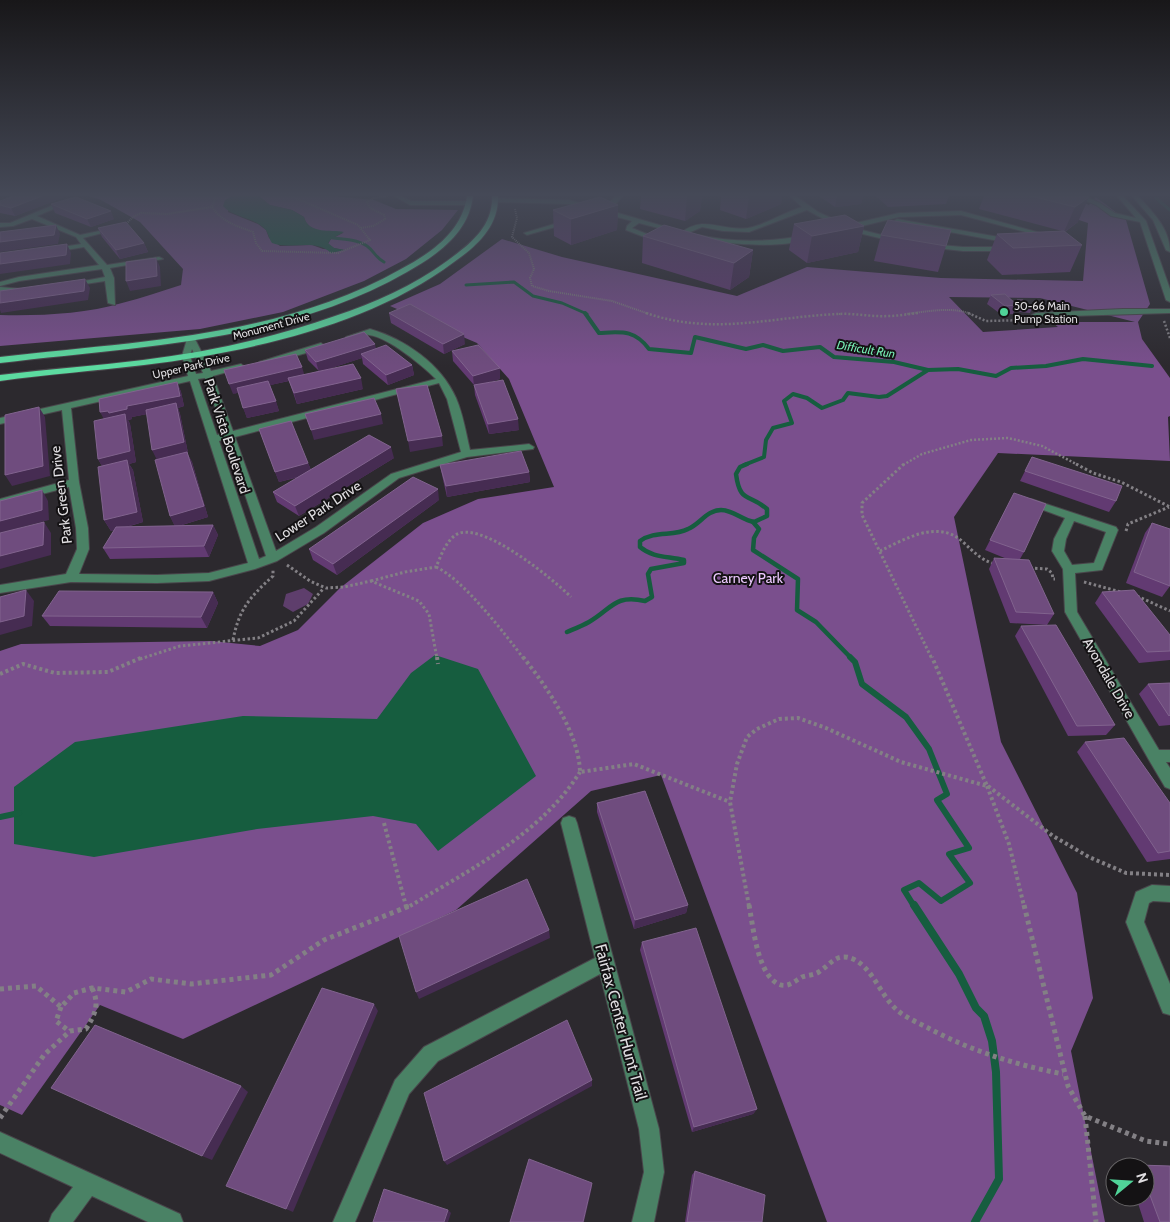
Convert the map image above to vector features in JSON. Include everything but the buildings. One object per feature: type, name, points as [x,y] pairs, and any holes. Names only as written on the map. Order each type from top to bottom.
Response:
[{"type":"main road","name":"Monument Drive","points":[[0,360],[191,339],[289,318],[376,286],[415,265],[431,253]]},
{"type":"main road","name":"Monument Drive","points":[[0,378],[201,354],[246,345],[313,327],[349,315],[401,292],[444,267],[461,253]]},
{"type":"street","points":[[92,253],[108,271],[112,303]]},
{"type":"street","points":[[1154,253],[1170,300]]},
{"type":"street","points":[[0,284],[19,279],[159,259]]},
{"type":"street","points":[[65,285],[110,278]]},
{"type":"street","points":[[0,289],[14,292],[29,291]]},
{"type":"street","points":[[1036,315],[1123,310],[1170,311]]},
{"type":"street","name":"Upper Park Drive","points":[[0,421],[269,361],[370,332],[396,344],[424,362],[442,380],[452,399],[466,454]]},
{"type":"street","points":[[186,356],[191,339]]},
{"type":"street","name":"Park Vista Boulevard","points":[[191,339],[201,354],[229,435],[278,560]]},
{"type":"street","name":"Park Vista Boulevard","points":[[186,356],[255,565]]},
{"type":"street","points":[[214,440],[442,380]]},
{"type":"street","name":"Park Green Drive","points":[[66,406],[83,549],[71,578]]},
{"type":"street","name":"Lower Park Drive","points":[[0,589],[71,578],[157,579],[209,577],[278,560],[395,476],[466,454],[529,447]]},
{"type":"street","points":[[0,502],[74,482]]},
{"type":"street","points":[[1024,500],[1112,530],[1098,567],[1068,575]]},
{"type":"street","name":"Avondale Drive","points":[[1071,516],[1060,539],[1058,551],[1068,575],[1071,612],[1170,782]]},
{"type":"street","points":[[1154,756],[1170,756]]},
{"type":"street","name":"Fairfax Center Hunt Trail","points":[[569,822],[649,1129],[654,1172],[643,1222]]},
{"type":"street","points":[[1170,894],[1152,893],[1142,898],[1135,922],[1170,1006]]},
{"type":"street","points":[[344,1222],[402,1086],[431,1054],[605,962]]},
{"type":"street","points":[[0,1142],[172,1222]]},
{"type":"street","points":[[60,1222],[88,1183]]},
{"type":"path","points":[[309,253],[338,253]]},
{"type":"path","points":[[527,253],[534,269],[530,278],[532,286],[549,291],[612,301],[666,320],[696,325],[730,326],[839,314],[886,316],[964,311],[986,322],[992,322],[1044,319],[1049,314]]},
{"type":"path","points":[[1096,1222],[1085,1116],[1063,1074],[1009,844],[987,786],[933,660],[862,515],[862,503],[907,461],[922,454],[971,440],[1008,438],[1042,446],[1093,473],[1121,482],[1170,507]]},
{"type":"path","points":[[1112,530],[1127,532],[1128,524],[1170,507]]},
{"type":"path","points":[[880,551],[923,532],[946,532],[962,540],[973,555],[992,564],[1001,565]]},
{"type":"path","points":[[436,567],[447,544],[457,534],[467,533],[498,545],[528,561],[554,580],[571,597]]},
{"type":"path","points":[[70,1032],[56,1021],[61,1007],[74,993],[92,988],[126,992],[151,979],[191,984],[271,974],[324,940],[406,908],[513,843],[567,793],[580,772],[580,758],[573,738],[545,688],[488,614],[448,573],[436,567],[405,572],[341,589],[324,588],[315,584],[278,560],[272,568],[275,572],[274,576],[250,595],[237,623],[233,640]]},
{"type":"path","points":[[1026,568],[1047,569],[1052,573],[1053,578],[1068,575],[1082,581],[1125,593]]},
{"type":"path","points":[[372,581],[380,587],[418,599],[426,606],[438,664]]},
{"type":"path","points":[[0,674],[23,664],[55,673],[108,672],[148,655],[180,646],[258,638],[294,621],[324,588]]},
{"type":"path","points":[[1131,595],[1170,611]]},
{"type":"path","points":[[1063,1074],[1030,1068],[994,1056],[946,1038],[906,1016],[889,1001],[862,963],[856,959],[839,957],[830,961],[820,972],[803,977],[793,984],[777,984],[770,978],[763,968],[753,929],[730,802],[737,764],[747,737],[757,728],[778,719],[798,718],[826,728],[901,762],[987,786],[1004,796],[1053,836],[1089,857],[1126,873],[1170,875]]},
{"type":"path","points":[[580,772],[634,764],[730,802]]},
{"type":"path","points":[[384,823],[406,908]]},
{"type":"path","points":[[0,989],[36,986],[61,1007]]},
{"type":"path","points":[[0,1118],[44,1055],[70,1032],[86,1029],[96,1013],[98,999],[92,988]]},
{"type":"path","points":[[1085,1116],[1146,1141],[1170,1144]]},
{"type":"shaded area","points":[[304,588],[313,594],[308,604],[293,612],[283,606],[286,594]]},
{"type":"shaded area","points":[[435,655],[478,669],[536,776],[438,851],[416,824],[373,816],[257,829],[94,857],[14,844],[14,787],[75,742],[243,716],[377,719],[411,673]]},
{"type":"green space","points":[[168,253],[413,253],[406,259],[364,281],[283,312],[200,329],[0,346],[0,315],[46,315],[107,307],[181,285],[183,269]]},
{"type":"green space","name":"Carney Park","points":[[483,253],[549,253],[737,296],[807,267],[941,278],[1083,281],[1085,253],[1135,253],[1150,304],[1138,322],[1142,339],[1170,378],[1170,416],[1168,417],[1170,461],[998,453],[954,517],[1001,742],[1077,893],[1093,998],[1071,1051],[1105,1222],[827,1222],[661,775],[591,791],[456,910],[183,1039],[100,1005],[22,1115],[0,1105],[0,651],[21,644],[211,641],[260,646],[298,630],[340,588],[423,523],[478,499],[554,487],[509,379],[477,343],[390,306],[440,284]],"holes":[[[949,297],[1040,298],[1135,322],[1052,322],[1058,327],[983,332]]]},
{"type":"waterway","name":"Difficult Run","points":[[374,253],[384,262]]},
{"type":"waterway","name":"Difficult Run","points":[[466,285],[514,282],[533,296],[562,303],[585,313]]},
{"type":"waterway","name":"Difficult Run","points":[[585,313],[599,333],[627,333],[638,338],[649,349],[691,353],[695,337],[746,349],[763,345],[783,351],[820,347],[834,357],[894,362],[928,370]]},
{"type":"waterway","name":"Difficult Run","points":[[928,370],[958,369],[996,376],[1011,368],[1046,366],[1083,359],[1152,366]]},
{"type":"waterway","points":[[744,465],[764,457],[766,440],[773,428],[792,423],[784,401],[793,394],[807,398],[822,408],[843,400],[848,393],[879,397],[887,396],[928,370]]},
{"type":"waterway","points":[[567,632],[589,622],[620,601],[635,599],[645,601],[652,597],[648,574],[651,569],[684,563],[684,560],[655,555],[645,551],[640,547],[640,541],[658,534],[682,531],[692,527],[712,512],[721,510],[754,522],[767,516],[767,509],[746,497],[740,490],[736,474],[740,467],[747,464]]},
{"type":"waterway","points":[[753,522],[759,529],[754,538],[753,550],[798,579],[797,610],[816,622],[852,659]]},
{"type":"waterway","points":[[852,659],[855,662],[862,684],[906,717],[929,749],[947,794],[937,800],[969,848],[949,854],[970,883],[941,901],[919,883],[904,890],[914,906]]},
{"type":"waterway","points":[[0,817],[19,813]]},
{"type":"waterway","points":[[914,905],[959,974],[976,1008],[984,1016],[992,1041],[996,1072],[999,1179],[975,1222]]},
{"type":"place","name":"50-66 Main Pump Station","points":[[1004,312]]}]
